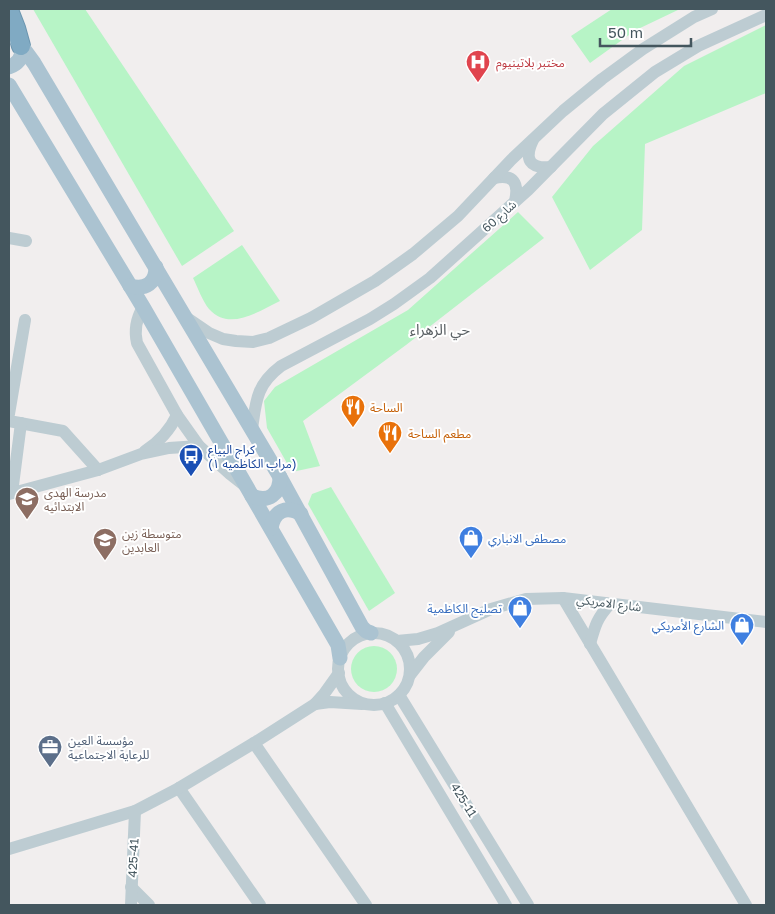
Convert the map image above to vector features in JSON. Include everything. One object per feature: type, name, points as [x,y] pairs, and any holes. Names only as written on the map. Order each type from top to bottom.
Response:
[{"type":"highway","points":[[9,10],[22,47]]},
{"type":"main road","points":[[9,30],[34,63],[252,429],[301,514],[362,627],[371,633]]},
{"type":"main road","points":[[9,66],[19,61],[22,55],[22,47]]},
{"type":"main road","points":[[9,86],[143,307],[338,645],[340,665]]},
{"type":"main road","points":[[130,286],[137,288],[149,284],[154,280],[156,267]]},
{"type":"main road","points":[[143,307],[147,298],[152,293],[158,290],[170,291]]},
{"type":"main road","points":[[249,491],[259,498],[272,496],[280,484],[280,477]]},
{"type":"main road","points":[[271,528],[272,521],[281,511],[295,510],[301,514]]},
{"type":"street","points":[[186,318],[223,339],[236,342],[253,342],[269,338],[311,318],[375,281],[413,254],[458,216],[534,138],[602,79],[643,49],[694,17],[712,9]]},
{"type":"street","name":"شارع 60","points":[[252,429],[260,390],[272,373],[281,366],[370,319],[430,278],[515,201],[603,114],[655,72],[698,46],[766,15]]},
{"type":"street","points":[[534,138],[530,148],[529,156],[531,162],[538,167],[550,167]]},
{"type":"street","points":[[494,178],[506,177],[514,181],[517,187],[515,201]]},
{"type":"street","points":[[9,238],[26,241]]},
{"type":"street","points":[[143,307],[135,327],[136,343],[177,415],[199,446],[249,491]]},
{"type":"street","points":[[9,414],[25,320]]},
{"type":"street","points":[[141,454],[156,444],[168,430],[177,415]]},
{"type":"street","points":[[98,470],[63,431],[15,422],[10,494],[98,470],[141,454],[169,448],[199,446]]},
{"type":"street","points":[[563,598],[746,905]]},
{"type":"street","name":"شارع الامريكي","points":[[397,641],[438,633],[491,609],[526,599],[563,598],[766,622]]},
{"type":"street","points":[[590,644],[594,627],[600,614],[610,604]]},
{"type":"street","name":"شارع الامريكي","points":[[410,675],[434,646],[457,625]]},
{"type":"street","points":[[9,849],[135,810],[179,788],[254,743],[315,704],[324,694],[340,665],[345,649],[352,641],[361,636],[371,633],[389,636],[397,641],[405,650],[410,662],[410,675],[406,686],[399,695],[379,705],[348,702],[315,704]]},
{"type":"street","points":[[340,665],[342,683],[348,693],[357,700],[367,704]]},
{"type":"street","name":"425-11","points":[[399,695],[528,905]]},
{"type":"street","name":"425-11","points":[[385,703],[506,905]]},
{"type":"street","points":[[254,743],[366,905]]},
{"type":"street","points":[[179,788],[260,905]]},
{"type":"street","name":"425-41","points":[[131,905],[135,810]]},
{"type":"street","points":[[132,887],[149,905]]},
{"type":"green space","points":[[33,9],[85,9],[234,231],[182,266]]},
{"type":"green space","points":[[612,9],[680,9],[636,30],[590,63],[571,36]]},
{"type":"green space","points":[[766,25],[766,93],[645,144],[642,230],[590,270],[552,197],[593,146],[684,66]]},
{"type":"green space","points":[[518,212],[544,238],[406,345],[303,421],[320,466],[292,472],[267,428],[264,401],[275,387],[408,310]]},
{"type":"green space","points":[[242,245],[280,301],[254,314],[235,319],[226,319],[217,316],[209,309],[193,278]]},
{"type":"green space","points":[[331,487],[395,593],[369,611],[308,504],[312,494]]},
{"type":"green space","points":[[370,646],[378,646],[387,650],[393,656],[397,669],[393,682],[387,688],[378,692],[370,692],[361,688],[355,682],[351,673],[351,665],[355,656],[361,650]]},
{"type":"place","name":"مختبر بلاتينيوم","points":[[478,83]]},
{"type":"place","name":"الساحة","points":[[353,428]]},
{"type":"place","name":"مطعم الساحة","points":[[390,454]]},
{"type":"place","name":"كراج البياع (مراب الكاظميه ١)","points":[[191,477]]},
{"type":"place","name":"مدرسة الهدى الابتدائيه","points":[[27,520]]},
{"type":"place","name":"مصطفى الانباري","points":[[471,559]]},
{"type":"place","name":"متوسطة زين العابدين","points":[[105,561]]},
{"type":"place","name":"تصليح الكاظمية","points":[[520,629]]},
{"type":"place","name":"الشارع الأمريكي","points":[[742,646]]},
{"type":"place","name":"مؤسسة العين للرعاية الاجتماعية","points":[[50,768]]},
{"type":"district","name":"حي الزهراء","points":[[440,329]]}]
